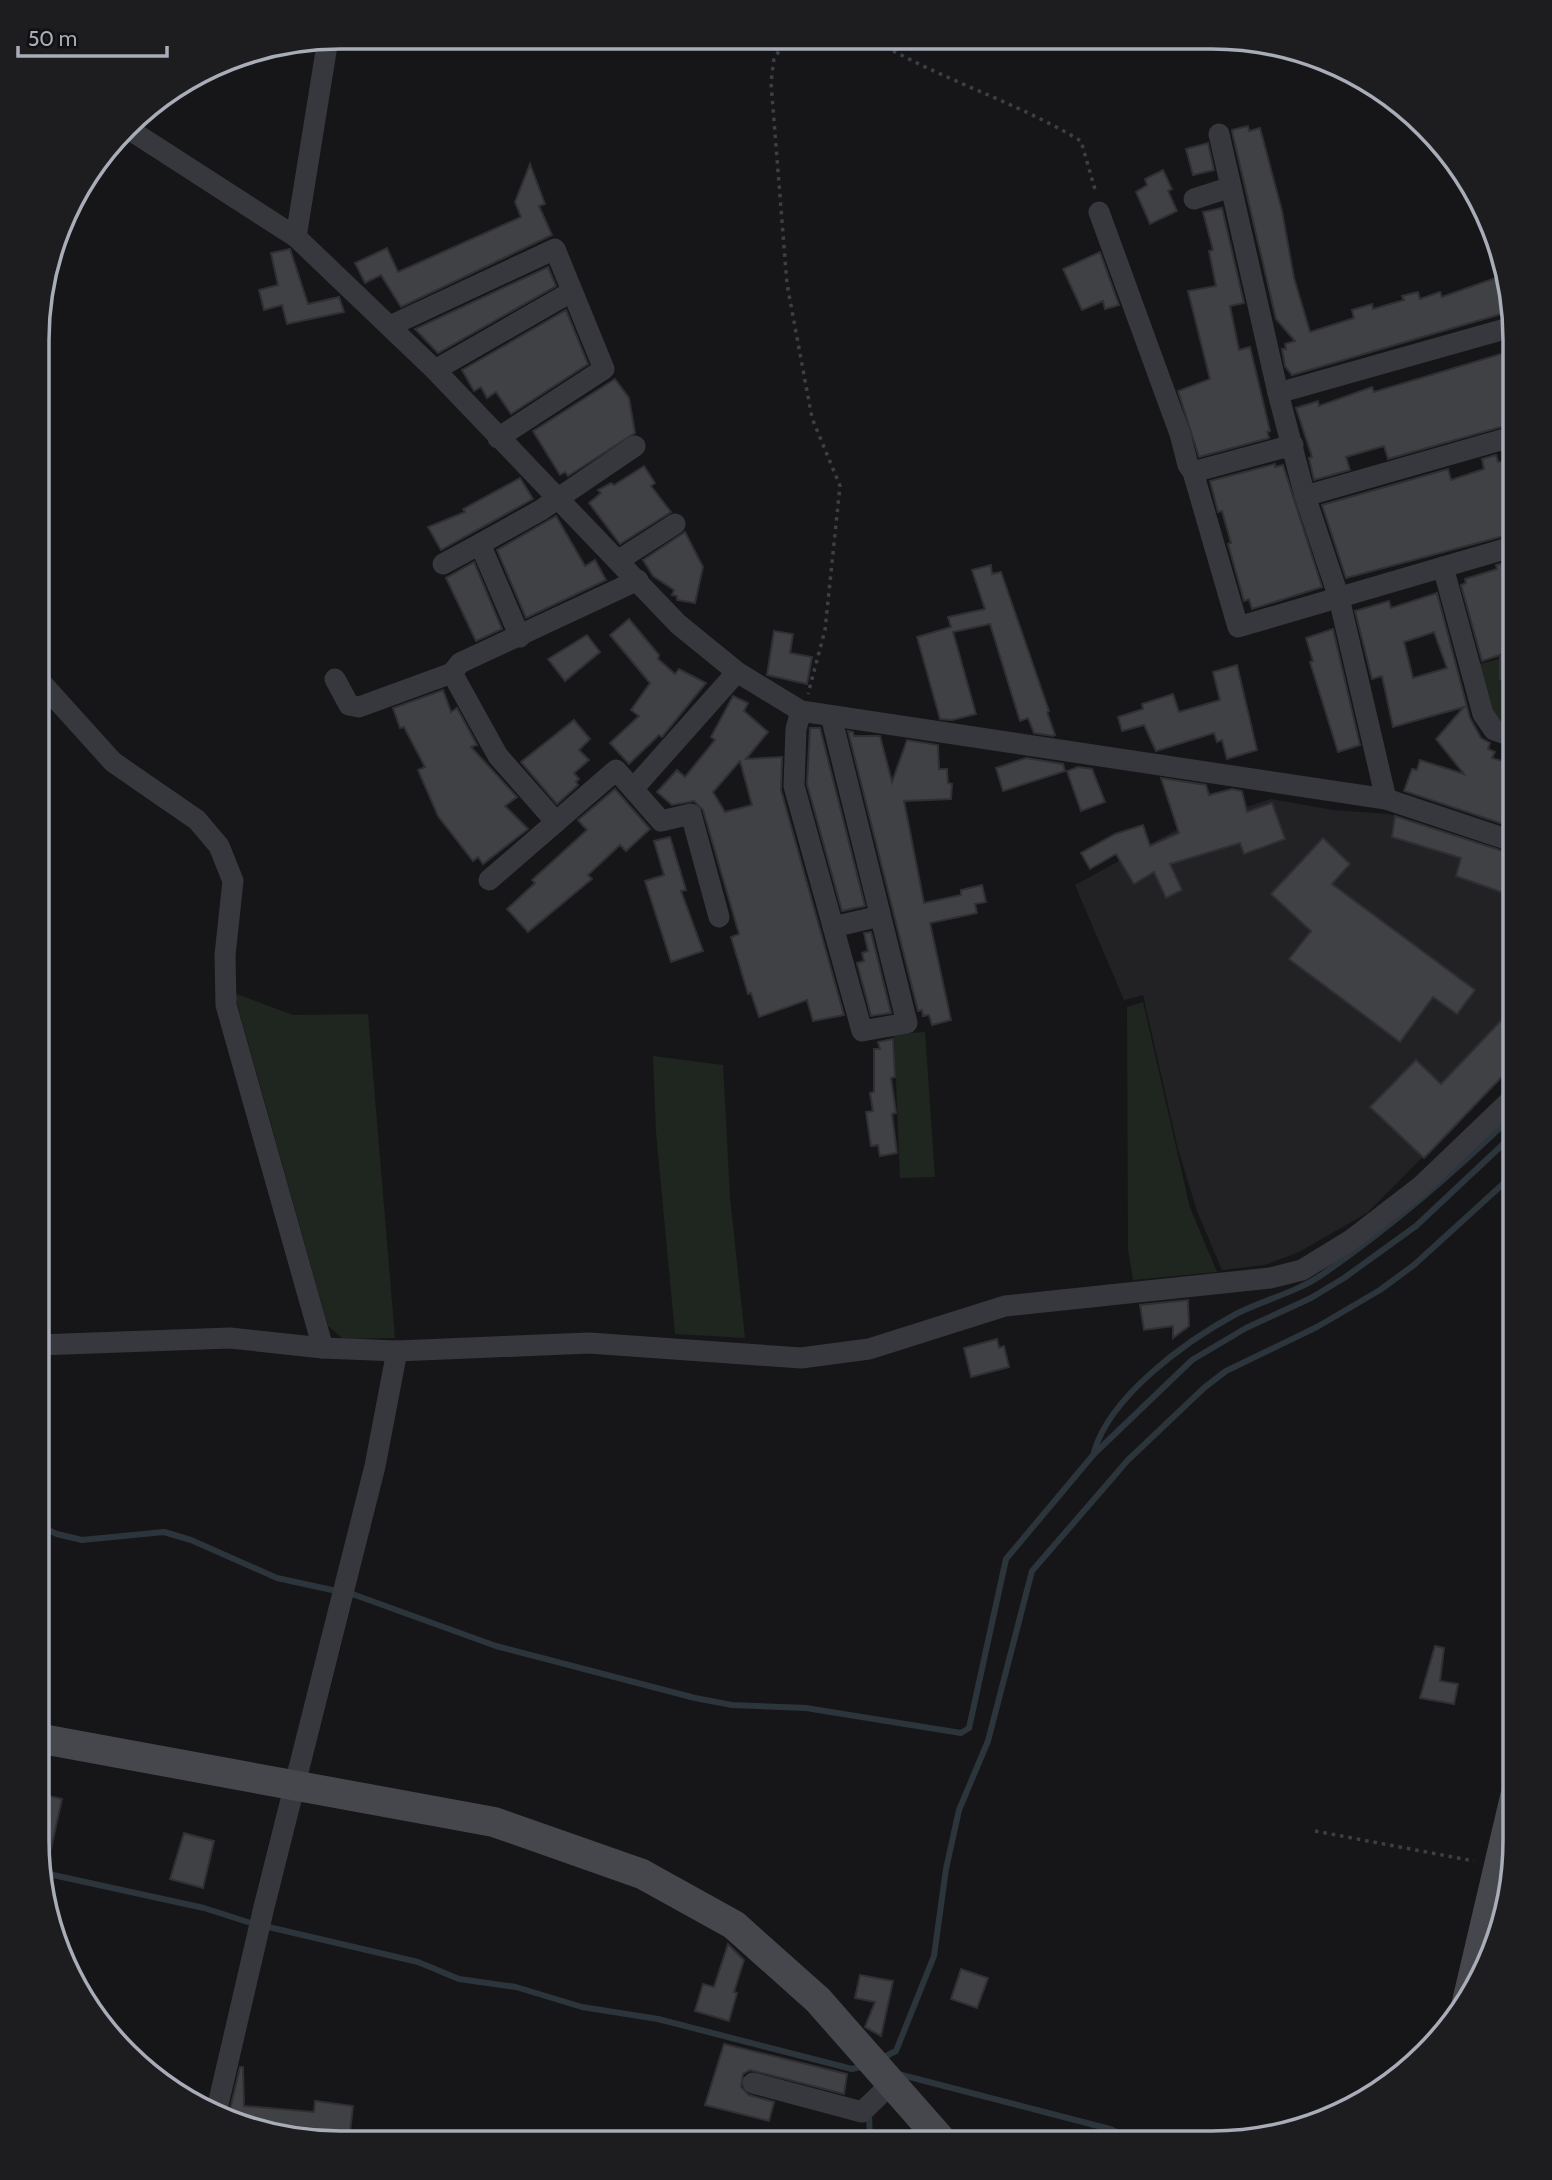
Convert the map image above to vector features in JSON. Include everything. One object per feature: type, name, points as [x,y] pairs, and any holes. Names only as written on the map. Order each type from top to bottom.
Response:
[{"type":"street","points":[[296,237],[326,50]]},
{"type":"street","points":[[135,133],[296,237],[435,370],[557,499],[620,560],[678,624],[737,672],[801,712],[1385,799],[1503,838]]},
{"type":"street","points":[[1219,134],[1278,393],[1305,496],[1339,598],[1385,799]]},
{"type":"street","points":[[1194,199],[1231,187]]},
{"type":"street","points":[[1099,212],[1180,433],[1238,627],[1503,550]]},
{"type":"street","points":[[390,326],[555,249],[604,369],[498,438]]},
{"type":"street","points":[[435,370],[571,292]]},
{"type":"street","points":[[1278,393],[1502,330]]},
{"type":"street","points":[[1305,496],[1503,439]]},
{"type":"street","points":[[1193,472],[1293,445]]},
{"type":"street","points":[[443,564],[557,499],[635,446]]},
{"type":"street","points":[[620,560],[675,524]]},
{"type":"street","points":[[480,544],[520,637]]},
{"type":"street","points":[[1443,567],[1483,714],[1494,730],[1503,733]]},
{"type":"street","points":[[335,679],[349,705],[359,707],[452,673],[460,663],[638,580]]},
{"type":"street","points":[[633,789],[737,672]]},
{"type":"street","points":[[452,673],[498,756],[556,822]]},
{"type":"street","points":[[49,691],[113,762],[197,820],[219,846],[233,881],[225,956],[226,1005],[323,1348]]},
{"type":"street","points":[[801,712],[796,729],[794,786],[862,1031],[906,1023],[831,716]]},
{"type":"street","points":[[489,880],[616,770],[661,821],[691,814],[719,917]]},
{"type":"street","points":[[833,927],[880,916]]},
{"type":"street","points":[[49,1345],[230,1338],[323,1348],[397,1351],[589,1342],[801,1358],[869,1349],[1005,1306],[1269,1278],[1302,1270],[1351,1240],[1421,1186],[1503,1107]]},
{"type":"street","points":[[218,2104],[338,1604],[374,1466],[397,1351]]},
{"type":"street","points":[[49,1740],[494,1822],[642,1874],[734,1925],[818,2000],[877,2082],[930,2131]]},
{"type":"street","points":[[1476,1961],[1503,1849]]},
{"type":"street","points":[[753,2083],[862,2112],[877,2082]]},
{"type":"path","points":[[781,49],[775,58],[771,83],[787,284],[812,418],[840,486],[825,630],[816,675],[801,712]]},
{"type":"path","points":[[889,49],[914,64],[1023,108],[1081,141],[1099,212]]},
{"type":"path","points":[[1315,1831],[1456,1856],[1497,1872]]},
{"type":"shaded area","points":[[1503,658],[1503,723],[1495,719],[1479,664]]},
{"type":"shaded area","points":[[1271,799],[1333,810],[1389,814],[1503,851],[1503,1076],[1367,1213],[1299,1252],[1265,1265],[1222,1270],[1197,1211],[1178,1149],[1143,995],[1124,1000],[1075,885],[1176,830]]},
{"type":"shaded area","points":[[234,993],[293,1015],[368,1014],[395,1338],[343,1339],[328,1326]]},
{"type":"shaded area","points":[[1143,1002],[1190,1208],[1217,1272],[1133,1280],[1128,1249],[1127,1007]]},
{"type":"shaded area","points":[[925,1032],[935,1177],[900,1178],[894,1034]]},
{"type":"shaded area","points":[[653,1056],[723,1065],[730,1197],[745,1338],[675,1334],[656,1132]]},
{"type":"building","points":[[1248,126],[1249,131],[1260,128],[1282,211],[1294,278],[1310,332],[1354,318],[1352,310],[1372,304],[1373,309],[1404,300],[1402,296],[1418,292],[1420,299],[1440,292],[1442,297],[1496,278],[1502,314],[1292,375],[1285,366],[1282,349],[1286,349],[1285,344],[1295,341],[1276,319],[1232,130]]},
{"type":"building","points":[[1208,143],[1214,170],[1193,175],[1186,149]]},
{"type":"building","points":[[530,164],[545,204],[539,206],[552,235],[401,307],[381,275],[365,283],[355,263],[387,248],[398,272],[521,217],[515,202]]},
{"type":"building","points":[[1163,170],[1172,189],[1168,191],[1177,211],[1150,224],[1136,192],[1147,185],[1145,179]]},
{"type":"building","points":[[1222,208],[1244,303],[1230,306],[1239,350],[1250,347],[1270,431],[1267,432],[1269,438],[1199,457],[1178,391],[1210,379],[1188,291],[1216,286],[1209,251],[1213,250],[1203,212]]},
{"type":"building","points":[[290,249],[308,304],[339,297],[344,312],[287,324],[282,305],[264,310],[259,290],[278,285],[271,253]]},
{"type":"building","points":[[1100,252],[1119,305],[1105,309],[1103,301],[1082,310],[1063,269]]},
{"type":"building","points":[[548,267],[556,286],[438,353],[415,329]]},
{"type":"building","points":[[566,310],[588,364],[511,414],[496,392],[487,398],[481,387],[474,391],[462,370]]},
{"type":"building","points":[[1503,353],[1503,426],[1388,459],[1384,446],[1346,457],[1350,470],[1314,480],[1309,458],[1312,457],[1296,408],[1318,401],[1319,406],[1372,387],[1374,392]]},
{"type":"building","points":[[615,379],[629,398],[635,433],[568,476],[565,472],[560,475],[533,431]]},
{"type":"building","points":[[1496,455],[1498,462],[1503,461],[1503,536],[1346,578],[1322,505],[1448,469],[1451,480],[1484,469],[1482,459]]},
{"type":"building","points":[[1275,464],[1275,467],[1283,465],[1322,587],[1252,609],[1249,599],[1244,601],[1222,511],[1218,512],[1210,481]]},
{"type":"building","points":[[644,466],[655,483],[651,486],[671,512],[620,544],[589,503],[601,493],[598,490],[611,483],[614,485]]},
{"type":"building","points":[[520,478],[533,499],[441,550],[428,527],[465,512],[463,509]]},
{"type":"building","points":[[556,516],[585,566],[595,560],[606,580],[526,618],[497,550]]},
{"type":"building","points":[[685,532],[703,567],[695,603],[677,600],[677,596],[672,595],[674,590],[653,576],[643,560]]},
{"type":"building","points":[[474,562],[502,629],[476,641],[446,578]]},
{"type":"building","points":[[1503,563],[1503,679],[1500,679],[1500,655],[1482,661],[1461,585],[1466,583],[1465,579],[1497,569],[1496,565]]},
{"type":"building","points":[[991,565],[992,574],[1001,572],[1049,711],[1047,712],[1055,735],[1053,736],[1034,733],[1028,718],[1020,721],[990,624],[953,632],[976,714],[952,720],[940,719],[917,637],[951,627],[948,617],[985,609],[972,570]]},
{"type":"building","points":[[1437,593],[1470,718],[1481,738],[1490,743],[1488,749],[1495,752],[1492,758],[1503,761],[1503,824],[1404,791],[1412,769],[1417,770],[1420,760],[1464,774],[1436,739],[1464,707],[1393,727],[1382,676],[1372,679],[1355,611],[1389,601],[1391,608]],"holes":[[[1434,632],[1447,668],[1413,678],[1404,642]]]},
{"type":"building","points":[[629,619],[659,655],[658,659],[675,674],[679,669],[706,683],[662,737],[659,735],[629,764],[610,743],[639,716],[631,710],[650,683],[610,635]]},
{"type":"building","points":[[1333,629],[1360,745],[1338,752],[1310,662],[1313,661],[1306,638]]},
{"type":"building","points":[[774,631],[793,634],[790,653],[812,657],[807,684],[767,675]]},
{"type":"building","points":[[587,635],[600,652],[565,681],[548,659]]},
{"type":"building","points":[[1237,665],[1257,750],[1227,759],[1222,740],[1217,742],[1214,733],[1156,751],[1144,725],[1122,731],[1118,717],[1143,709],[1142,704],[1173,694],[1179,712],[1220,700],[1213,672]]},
{"type":"building","points":[[443,690],[451,712],[457,708],[477,745],[471,747],[517,797],[505,806],[528,829],[483,864],[478,857],[473,861],[438,816],[418,770],[425,767],[404,727],[400,728],[393,708]]},
{"type":"building","points":[[733,696],[748,703],[744,711],[768,732],[746,759],[782,757],[781,790],[844,1015],[813,1021],[807,1000],[759,1017],[751,993],[748,994],[731,937],[739,934],[703,810],[694,801],[672,805],[657,792],[677,770],[685,777],[715,740],[711,737]],"holes":[[[740,761],[752,805],[725,812],[713,792]]]},
{"type":"building","points":[[574,720],[590,739],[579,750],[589,760],[574,773],[579,779],[576,782],[578,785],[557,804],[521,762]]},
{"type":"building","points":[[810,728],[820,728],[865,906],[842,911],[807,784]]},
{"type":"building","points":[[848,731],[853,732],[854,736],[880,736],[892,782],[907,740],[938,745],[939,769],[947,769],[948,783],[952,784],[951,799],[904,801],[924,903],[961,895],[961,890],[982,885],[986,902],[975,904],[977,913],[930,923],[951,1020],[932,1025],[929,1015],[923,1016],[922,1010],[918,1011]]},
{"type":"building","points":[[1026,758],[1063,764],[1065,771],[1003,791],[996,768]]},
{"type":"building","points":[[1078,767],[1092,769],[1105,802],[1081,811],[1067,771]]},
{"type":"building","points":[[1161,778],[1206,785],[1209,795],[1232,789],[1242,791],[1247,812],[1272,803],[1285,839],[1244,854],[1240,843],[1170,864],[1182,890],[1166,898],[1154,872],[1134,884],[1116,854],[1090,869],[1081,853],[1115,834],[1143,825],[1150,846],[1179,833]]},
{"type":"building","points":[[615,789],[650,829],[626,851],[620,845],[588,875],[592,879],[528,932],[507,909],[535,883],[532,880],[587,830],[578,820]]},
{"type":"building","points":[[1395,816],[1503,851],[1503,893],[1456,876],[1461,858],[1392,837]]},
{"type":"building","points":[[670,837],[686,890],[681,891],[703,951],[671,962],[645,881],[664,875],[654,841]]},
{"type":"building","points":[[1323,838],[1350,864],[1332,884],[1475,990],[1457,1014],[1433,997],[1400,1042],[1289,959],[1311,931],[1271,894]]},
{"type":"building","points":[[871,932],[891,1013],[871,1016],[857,963],[864,961],[862,953],[868,951],[864,933]]},
{"type":"building","points":[[1503,1019],[1503,1076],[1424,1158],[1370,1107],[1416,1060],[1441,1084]]},
{"type":"building","points":[[893,1039],[895,1077],[891,1078],[896,1113],[892,1114],[897,1153],[880,1156],[878,1145],[871,1146],[866,1112],[873,1111],[870,1093],[874,1092],[874,1049],[880,1049],[878,1042]]},
{"type":"building","points":[[1188,1300],[1189,1326],[1173,1338],[1173,1326],[1144,1330],[1140,1305]]},
{"type":"building","points":[[997,1339],[999,1348],[1004,1346],[1009,1367],[971,1377],[964,1348]]},
{"type":"building","points":[[1435,1646],[1444,1648],[1440,1681],[1458,1684],[1454,1704],[1420,1698]]},
{"type":"building","points":[[49,1796],[62,1799],[50,1854]]},
{"type":"building","points":[[184,1833],[214,1841],[203,1888],[170,1879]]},
{"type":"building","points":[[728,1944],[744,1960],[729,2021],[695,2011],[703,1984],[714,1987]]},
{"type":"building","points":[[961,1969],[988,1978],[977,2008],[951,1999]]},
{"type":"building","points":[[860,1975],[893,1981],[881,2036],[865,2027],[875,2002],[855,1998]]},
{"type":"building","points":[[724,2044],[847,2074],[844,2094],[750,2070],[743,2074],[741,2087],[749,2095],[774,2102],[769,2121],[705,2105]]},
{"type":"building","points":[[240,2067],[243,2067],[244,2106],[314,2112],[315,2101],[353,2106],[350,2131],[302,2129],[246,2116],[230,2109]]},
{"type":"waterway","points":[[1094,1452],[1116,1411],[1152,1372],[1173,1355],[1236,1314],[1302,1286],[1323,1274],[1422,1198],[1503,1124]]},
{"type":"waterway","points":[[49,1530],[82,1540],[164,1532],[191,1540],[277,1578],[355,1595],[496,1646],[695,1698],[732,1705],[806,1708],[961,1733],[969,1728],[1006,1559],[1094,1454],[1192,1360],[1246,1328],[1311,1298],[1344,1278],[1416,1226],[1503,1144]]},
{"type":"waterway","points":[[880,2059],[896,2051],[934,1956],[946,1869],[959,1810],[988,1741],[1032,1571],[1128,1460],[1205,1387],[1226,1371],[1317,1327],[1380,1290],[1414,1265],[1503,1184]]},
{"type":"waterway","points":[[51,1874],[204,1908],[251,1923],[418,1962],[459,1979],[516,1987],[582,2007],[658,2019],[852,2069],[864,2066]]},
{"type":"waterway","points":[[898,2074],[1115,2131]]},
{"type":"waterway","points":[[869,2113],[870,2131]]}]
